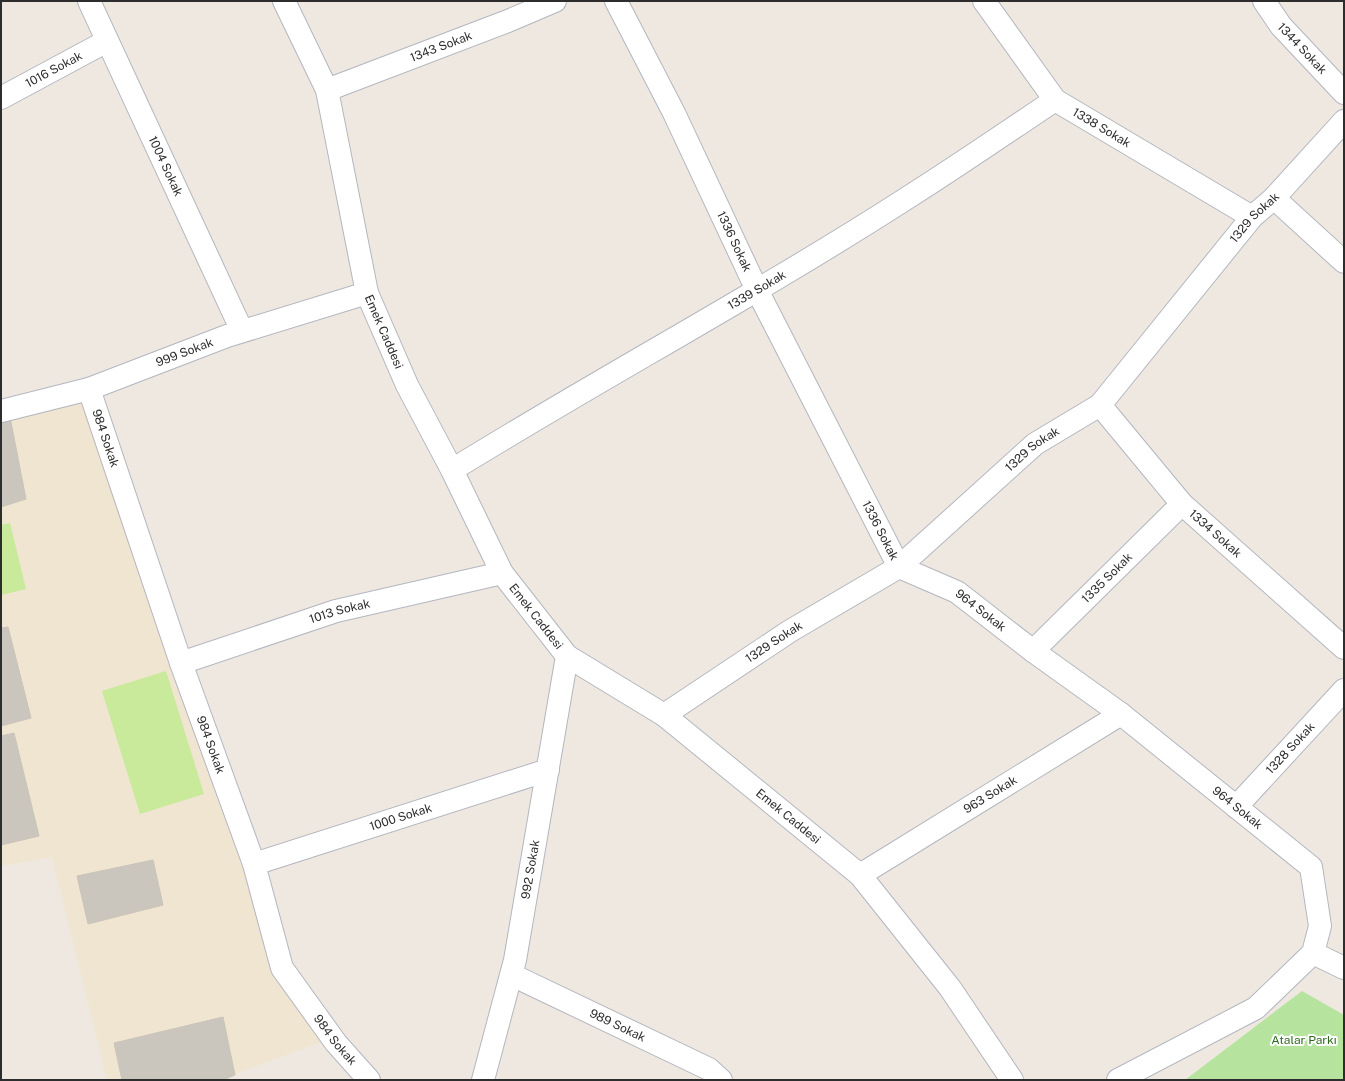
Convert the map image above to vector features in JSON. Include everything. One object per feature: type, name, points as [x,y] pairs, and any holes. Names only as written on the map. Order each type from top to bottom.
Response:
[{"type":"street","name":"1004 Sokak","points":[[89,1],[242,331]]},
{"type":"street","name":"Emek Caddesi","points":[[284,1],[327,90],[368,293],[408,385],[452,470],[502,573],[567,656],[664,715],[860,874],[950,988],[1012,1080]]},
{"type":"street","name":"1343 Sokak","points":[[327,90],[508,21],[555,1]]},
{"type":"street","name":"1336 Sokak","points":[[616,1],[674,113],[757,290],[899,567]]},
{"type":"street","name":"1338 Sokak","points":[[984,1],[1055,100],[1252,218]]},
{"type":"street","name":"1344 Sokak","points":[[1264,1],[1281,26],[1344,93]]},
{"type":"street","name":"1016 Sokak","points":[[1,98],[107,41]]},
{"type":"street","name":"1339 Sokak","points":[[452,470],[557,406],[757,290],[903,201],[1055,100]]},
{"type":"street","name":"1329 Sokak","points":[[664,715],[790,631],[899,567],[1035,444],[1100,405],[1252,218],[1274,198],[1344,121]]},
{"type":"street","points":[[1274,198],[1344,262]]},
{"type":"street","name":"999 Sokak","points":[[1,411],[89,389],[242,331],[368,293]]},
{"type":"street","name":"984 Sokak","points":[[89,389],[182,663],[254,864],[282,968],[336,1043],[369,1080]]},
{"type":"street","name":"1334 Sokak","points":[[1100,405],[1182,504],[1344,648]]},
{"type":"street","name":"1335 Sokak","points":[[1033,651],[1182,504]]},
{"type":"street","name":"964 Sokak","points":[[899,567],[957,592],[1033,651],[1121,714],[1310,867],[1320,926],[1313,954]]},
{"type":"street","name":"1013 Sokak","points":[[182,663],[336,610],[502,573]]},
{"type":"street","name":"992 Sokak","points":[[483,1080],[512,975],[567,656]]},
{"type":"street","name":"1328 Sokak","points":[[1236,807],[1344,690]]},
{"type":"street","name":"963 Sokak","points":[[860,874],[1121,714]]},
{"type":"street","name":"1000 Sokak","points":[[254,864],[548,770]]},
{"type":"street","points":[[1118,1080],[1256,1008],[1313,954],[1344,968]]},
{"type":"street","name":"989 Sokak","points":[[512,975],[709,1069],[721,1080]]},
{"type":"shaded area","points":[[89,389],[282,968],[332,1038],[219,1080],[107,1080],[52,857],[1,866],[1,410]]},
{"type":"green space","points":[[10,523],[26,589],[1,595],[1,525]]},
{"type":"green space","points":[[166,671],[204,794],[140,814],[102,691]]},
{"type":"green space","name":"Atalar Parkı","points":[[1302,991],[1344,1015],[1344,1080],[1185,1080]]},
{"type":"building","points":[[10,417],[26,499],[1,507],[1,421]]},
{"type":"building","points":[[8,627],[31,718],[1,726],[1,628]]},
{"type":"building","points":[[14,733],[39,836],[1,845],[1,736]]},
{"type":"building","points":[[153,860],[163,905],[88,924],[77,876]]},
{"type":"building","points":[[223,1017],[235,1075],[223,1080],[122,1080],[114,1043]]}]
